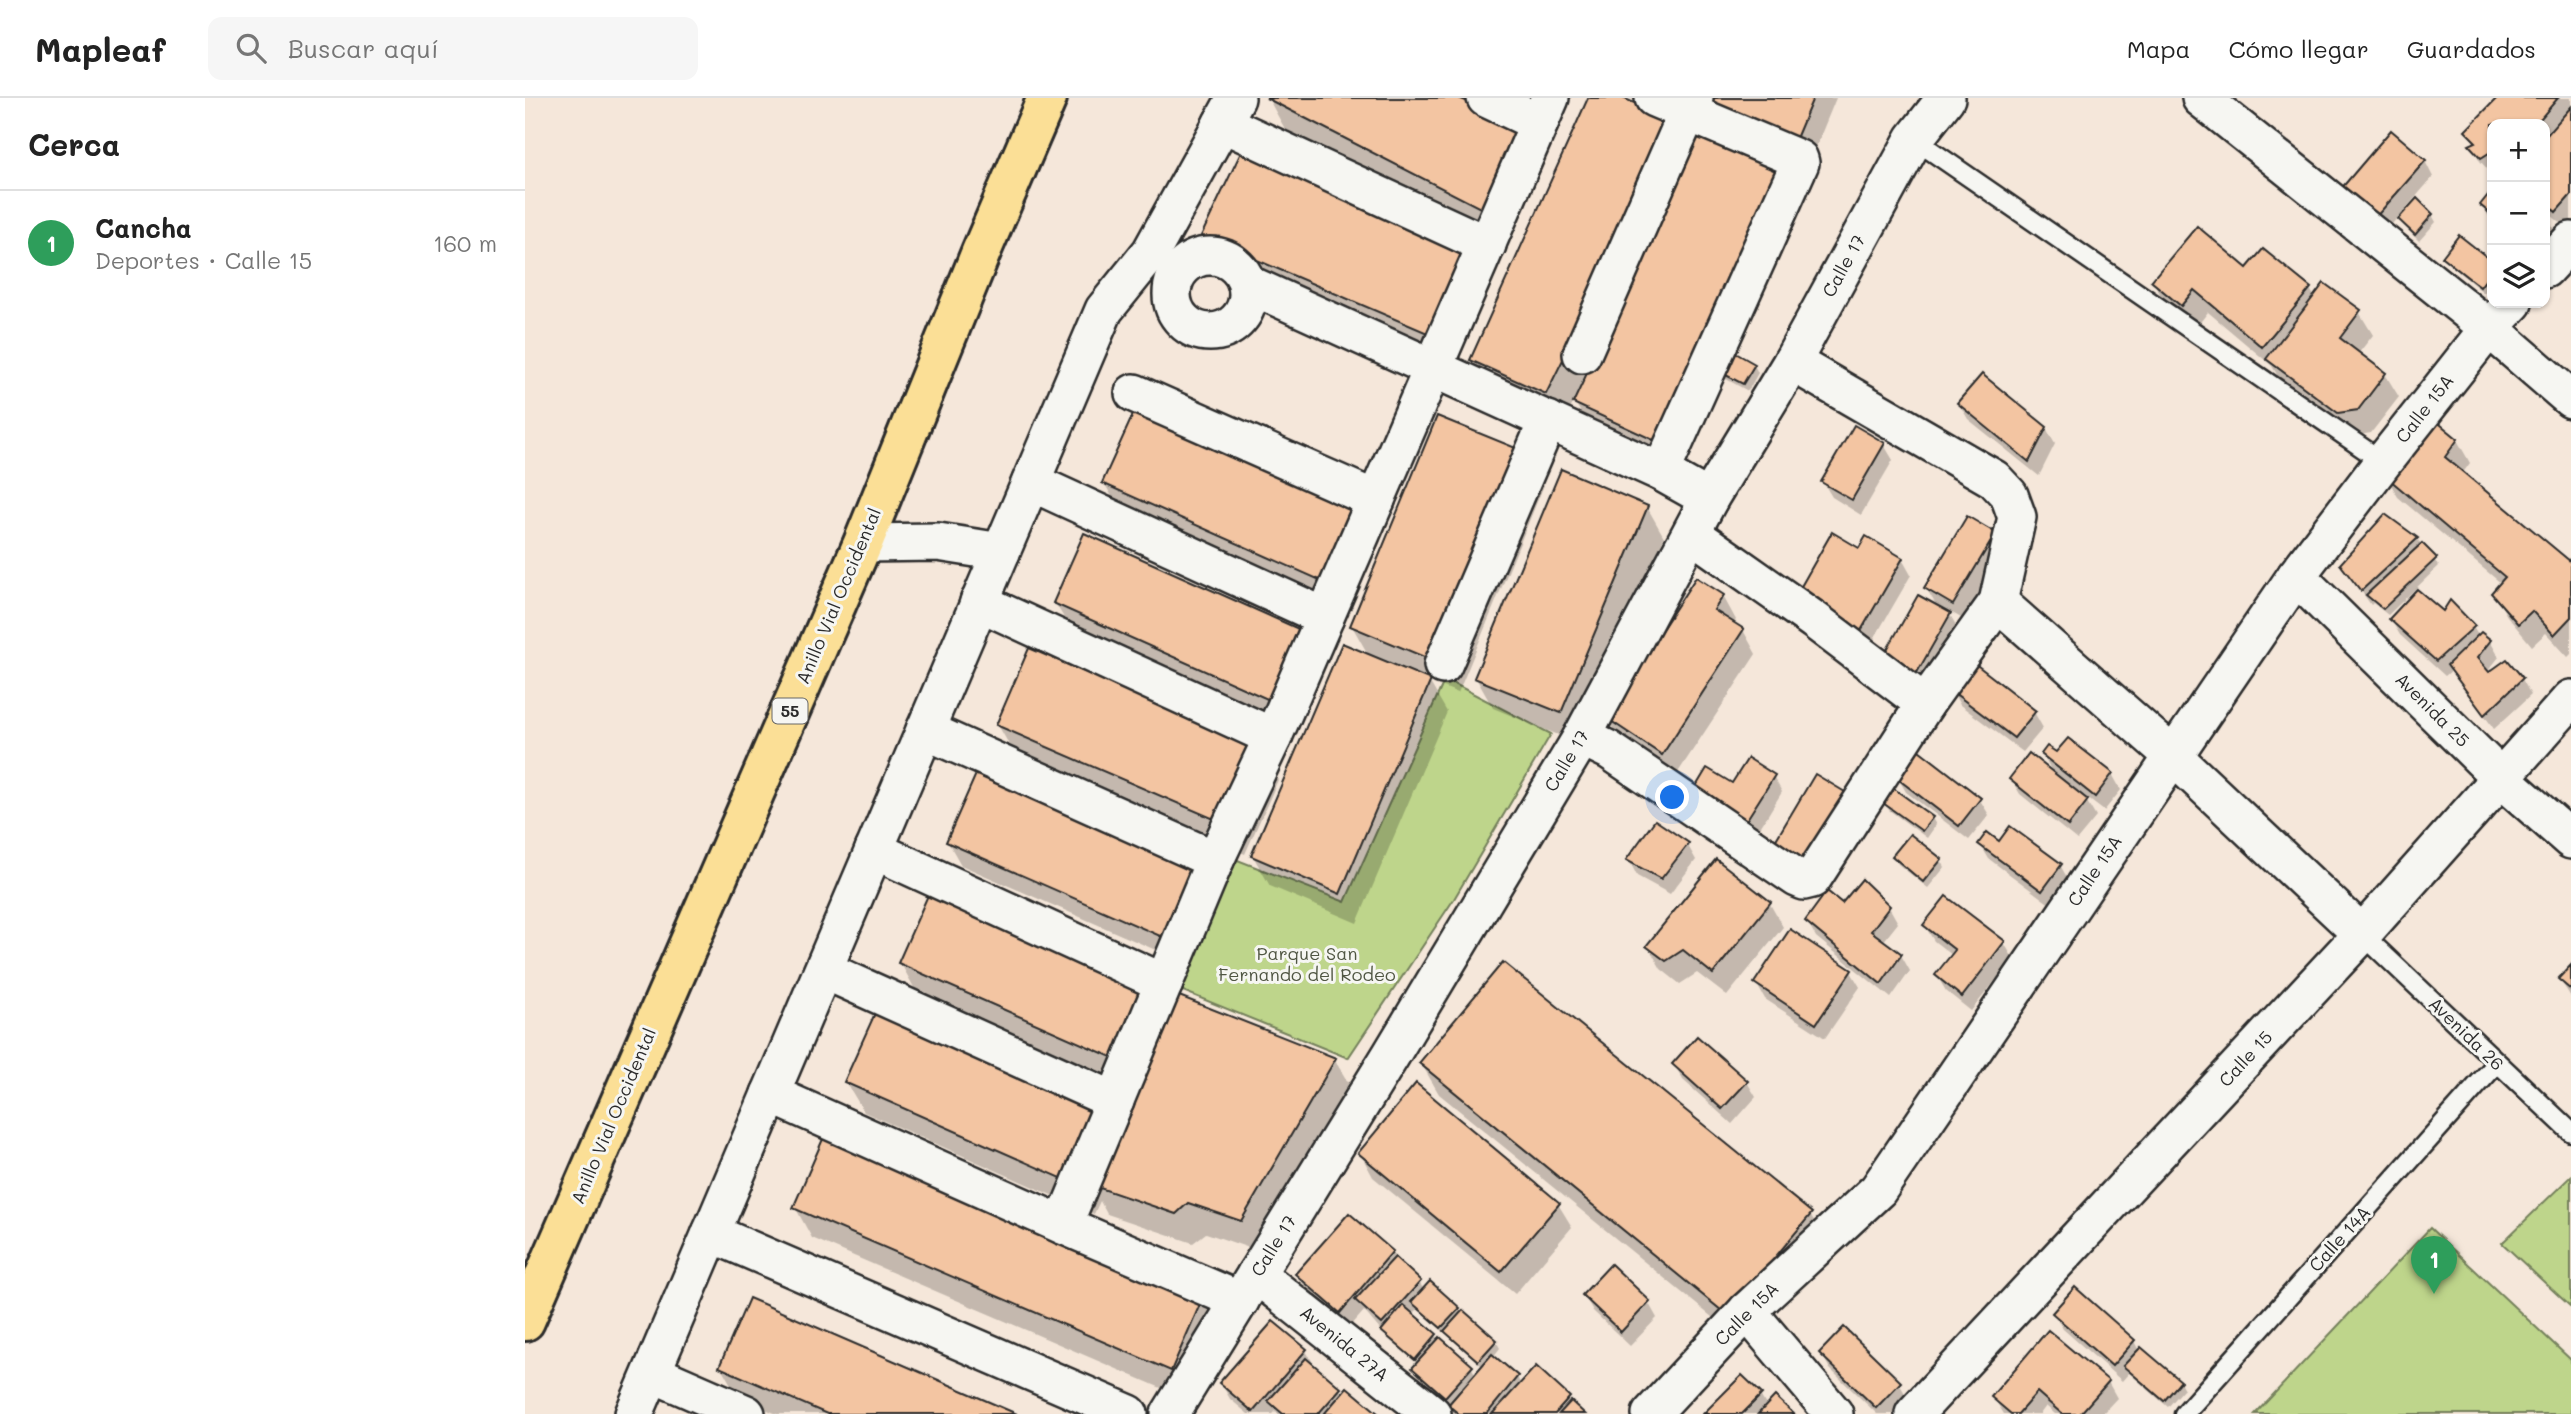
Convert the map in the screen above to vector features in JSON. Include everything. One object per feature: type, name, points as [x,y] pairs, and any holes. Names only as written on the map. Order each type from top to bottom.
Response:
[{"type":"highway","name":"Anillo Vial Occidental","points":[[525,1321],[863,543],[981,252],[1047,98]]},
{"type":"street","points":[[1063,1225],[1215,860],[1273,737],[1545,111],[1486,98]]},
{"type":"street","points":[[1654,98],[1691,106],[1799,159],[1801,163],[1661,472]]},
{"type":"street","name":"Calle 17","points":[[1170,1414],[1399,1043],[1582,737],[1709,499],[1792,362],[1914,139],[1946,98]]},
{"type":"street","points":[[2201,98],[2501,316],[2571,399]]},
{"type":"street","points":[[1582,354],[1691,106]]},
{"type":"street","points":[[634,1414],[1104,310],[1151,252],[1229,111],[1487,245]]},
{"type":"street","points":[[2550,264],[2571,241]]},
{"type":"street","points":[[1248,284],[1661,472],[1709,499]]},
{"type":"street","name":"Calle 15A","points":[[1651,1414],[1747,1311],[1878,1190],[2296,576],[2383,462],[2501,316]]},
{"type":"street","points":[[1582,737],[1609,750],[1797,878],[1804,881],[1812,879],[1925,704],[1998,602],[2017,517],[2009,495],[1994,479],[1792,362]]},
{"type":"street","points":[[1133,393],[1376,500]]},
{"type":"street","points":[[1443,666],[1548,420]]},
{"type":"street","points":[[1031,482],[1325,617]]},
{"type":"street","points":[[1692,534],[1814,620],[1925,704]]},
{"type":"street","points":[[863,543],[937,542],[1000,552]]},
{"type":"street","name":"Avenida 25","points":[[2296,576],[2501,778],[2571,840]]},
{"type":"street","points":[[979,602],[1273,737]]},
{"type":"street","points":[[1998,602],[2173,756],[2362,934]]},
{"type":"street","name":"Calle 15","points":[[1914,1414],[2362,934],[2571,699]]},
{"type":"street","points":[[925,730],[1215,860]]},
{"type":"street","points":[[874,850],[1164,983]]},
{"type":"street","points":[[824,970],[1115,1101]]},
{"type":"street","name":"Avenida 27A","points":[[770,1094],[1203,1285],[1248,1287],[1432,1414]]},
{"type":"street","points":[[711,1233],[1129,1414]]},
{"type":"street","points":[[1747,1311],[1834,1414]]},
{"type":"street","points":[[652,1373],[746,1414]]},
{"type":"lane","points":[[1914,139],[2383,462]]},
{"type":"lane","name":"Avenida 26","points":[[2362,934],[2571,1132]]},
{"type":"lane","name":"Calle 14A","points":[[2184,1414],[2497,1063]]},
{"type":"green space","name":"Parque San Fernando del Rodeo","points":[[1445,679],[1551,734],[1454,899],[1348,1058],[1173,987],[1230,857],[1345,902]]},
{"type":"green space","points":[[2571,1176],[2571,1307],[2502,1243]]},
{"type":"green space","points":[[2430,1228],[2571,1360],[2571,1414],[2255,1414]]},
{"type":"building","points":[[1266,98],[1459,98],[1529,128],[1490,213]]},
{"type":"building","points":[[1588,98],[1623,98],[1680,123],[1546,394],[1470,360]]},
{"type":"building","points":[[1707,98],[1813,98],[1792,148],[1705,103]]},
{"type":"building","points":[[2497,98],[2558,98],[2540,119],[2487,119],[2487,154],[2481,158],[2469,145],[2476,142],[2465,131]]},
{"type":"building","points":[[2571,107],[2571,195],[2556,212],[2550,207],[2550,131]]},
{"type":"building","points":[[2391,130],[2426,160],[2374,219],[2340,190]]},
{"type":"building","points":[[1700,132],[1787,172],[1660,443],[1573,403]]},
{"type":"building","points":[[1243,148],[1473,249],[1432,335],[1201,236]]},
{"type":"building","points":[[2487,196],[2487,211],[2480,205]]},
{"type":"building","points":[[2417,198],[2433,214],[2415,235],[2398,219]]},
{"type":"building","points":[[2197,226],[2247,268],[2263,249],[2311,288],[2262,347],[2194,290],[2181,306],[2151,281]]},
{"type":"building","points":[[2459,235],[2487,257],[2487,278],[2480,287],[2442,257]]},
{"type":"building","points":[[2324,283],[2361,310],[2340,338],[2386,373],[2358,410],[2338,413],[2266,359]]},
{"type":"building","points":[[1732,351],[1755,364],[1743,384],[1720,372]]},
{"type":"building","points":[[1982,374],[2047,427],[2029,462],[1957,403]]},
{"type":"building","points":[[1136,408],[1364,510],[1331,585],[1102,483]]},
{"type":"building","points":[[1437,416],[1528,453],[1441,664],[1350,626]]},
{"type":"building","points":[[2435,420],[2458,439],[2445,457],[2571,562],[2571,617],[2554,635],[2532,611],[2518,624],[2491,593],[2505,577],[2383,474]]},
{"type":"building","points":[[1854,425],[1885,443],[1852,500],[1821,482]]},
{"type":"building","points":[[1561,469],[1648,506],[1561,713],[1474,678]]},
{"type":"building","points":[[2385,514],[2418,538],[2361,591],[2340,564]]},
{"type":"building","points":[[1967,516],[1996,533],[1953,605],[1924,588]]},
{"type":"building","points":[[1832,532],[1859,548],[1866,536],[1903,558],[1855,641],[1795,597]]},
{"type":"building","points":[[1084,533],[1312,635],[1281,705],[1053,603]]},
{"type":"building","points":[[2422,543],[2437,558],[2383,609],[2366,595]]},
{"type":"building","points":[[1696,577],[1724,595],[1714,610],[1744,629],[1662,755],[1605,717]]},
{"type":"building","points":[[2417,589],[2443,611],[2450,600],[2475,626],[2436,661],[2389,619]]},
{"type":"building","points":[[1918,595],[1951,613],[1914,678],[1881,660]]},
{"type":"building","points":[[2481,632],[2491,640],[2477,658],[2489,672],[2507,659],[2523,678],[2484,715],[2447,665]]},
{"type":"building","points":[[1342,643],[1431,680],[1340,894],[1251,856]]},
{"type":"building","points":[[1029,648],[1262,748],[1228,825],[996,725]]},
{"type":"building","points":[[1969,659],[2036,711],[2014,738],[1949,689]]},
{"type":"building","points":[[2068,738],[2113,773],[2095,797],[2041,754],[2047,746],[2056,752]]},
{"type":"building","points":[[1915,747],[1981,798],[1959,826],[1894,776]]},
{"type":"building","points":[[2029,753],[2088,800],[2068,826],[2009,779]]},
{"type":"building","points":[[1748,758],[1775,775],[1744,824],[1692,793],[1707,768],[1732,783]]},
{"type":"building","points":[[976,774],[1206,874],[1176,943],[946,842]]},
{"type":"building","points":[[1815,774],[1850,795],[1805,868],[1771,848]]},
{"type":"building","points":[[1893,788],[1933,817],[1922,831],[1883,803]]},
{"type":"building","points":[[1655,820],[1689,843],[1661,879],[1626,860]]},
{"type":"building","points":[[2010,826],[2062,864],[2042,891],[1978,844],[1987,832],[1999,841]]},
{"type":"building","points":[[1910,834],[1942,859],[1923,882],[1892,856]]},
{"type":"building","points":[[1716,859],[1771,902],[1713,974],[1683,950],[1666,961],[1646,946]]},
{"type":"building","points":[[1862,879],[1890,906],[1871,931],[1902,954],[1881,984],[1805,921],[1827,891],[1842,903]]},
{"type":"building","points":[[932,886],[1159,987],[1125,1063],[898,963]]},
{"type":"building","points":[[1946,896],[2005,941],[1962,997],[1935,975],[1955,950],[1923,925]]},
{"type":"building","points":[[1790,929],[1852,970],[1816,1024],[1754,983]]},
{"type":"building","points":[[1503,962],[1812,1213],[1727,1315],[1419,1063]]},
{"type":"building","points":[[2571,965],[2571,990],[2558,979]]},
{"type":"building","points":[[1169,992],[1336,1058],[1241,1221],[1188,1203],[1176,1214],[1088,1184]]},
{"type":"building","points":[[876,1011],[1108,1114],[1077,1185],[844,1082]]},
{"type":"building","points":[[1697,1036],[1748,1081],[1722,1109],[1672,1064]]},
{"type":"building","points":[[1416,1083],[1560,1203],[1501,1272],[1358,1153]]},
{"type":"building","points":[[826,1132],[1204,1295],[1171,1371],[793,1208]]},
{"type":"building","points":[[1349,1213],[1393,1251],[1340,1313],[1295,1274]]},
{"type":"building","points":[[1395,1257],[1421,1281],[1382,1324],[1355,1300]]},
{"type":"building","points":[[1611,1264],[1650,1301],[1621,1332],[1582,1295]]},
{"type":"building","points":[[1430,1281],[1460,1308],[1441,1328],[1411,1302]]},
{"type":"building","points":[[2075,1287],[2135,1340],[2112,1366],[2052,1313]]},
{"type":"building","points":[[749,1298],[1017,1414],[827,1414],[719,1367]]},
{"type":"building","points":[[1403,1305],[1437,1334],[1415,1360],[1381,1331]]},
{"type":"building","points":[[1463,1310],[1497,1340],[1478,1361],[1444,1331]]},
{"type":"building","points":[[1273,1321],[1307,1349],[1253,1412],[1219,1383]]},
{"type":"building","points":[[1844,1327],[1901,1382],[1876,1408],[1819,1353]]},
{"type":"building","points":[[2048,1330],[2109,1381],[2080,1414],[2062,1414],[2037,1392],[2018,1414],[2011,1414],[1991,1397]]},
{"type":"building","points":[[1440,1337],[1473,1366],[1445,1397],[1412,1368]]},
{"type":"building","points":[[2141,1347],[2181,1381],[2164,1401],[2123,1366]]},
{"type":"building","points":[[1492,1354],[1518,1376],[1487,1414],[1459,1414],[1448,1405]]},
{"type":"building","points":[[1306,1358],[1341,1388],[1318,1414],[1283,1414],[1268,1401]]},
{"type":"building","points":[[1536,1366],[1570,1397],[1555,1414],[1492,1414]]},
{"type":"building","points":[[1742,1375],[1762,1394],[1742,1414],[1703,1414]]},
{"type":"building","points":[[1347,1387],[1379,1414],[1324,1414]]},
{"type":"building","points":[[1775,1396],[1794,1414],[1758,1414]]},
{"type":"building","points":[[1571,1401],[1585,1414],[1559,1414]]},
{"type":"place","name":"Cancha","points":[[2434,1294]]}]
